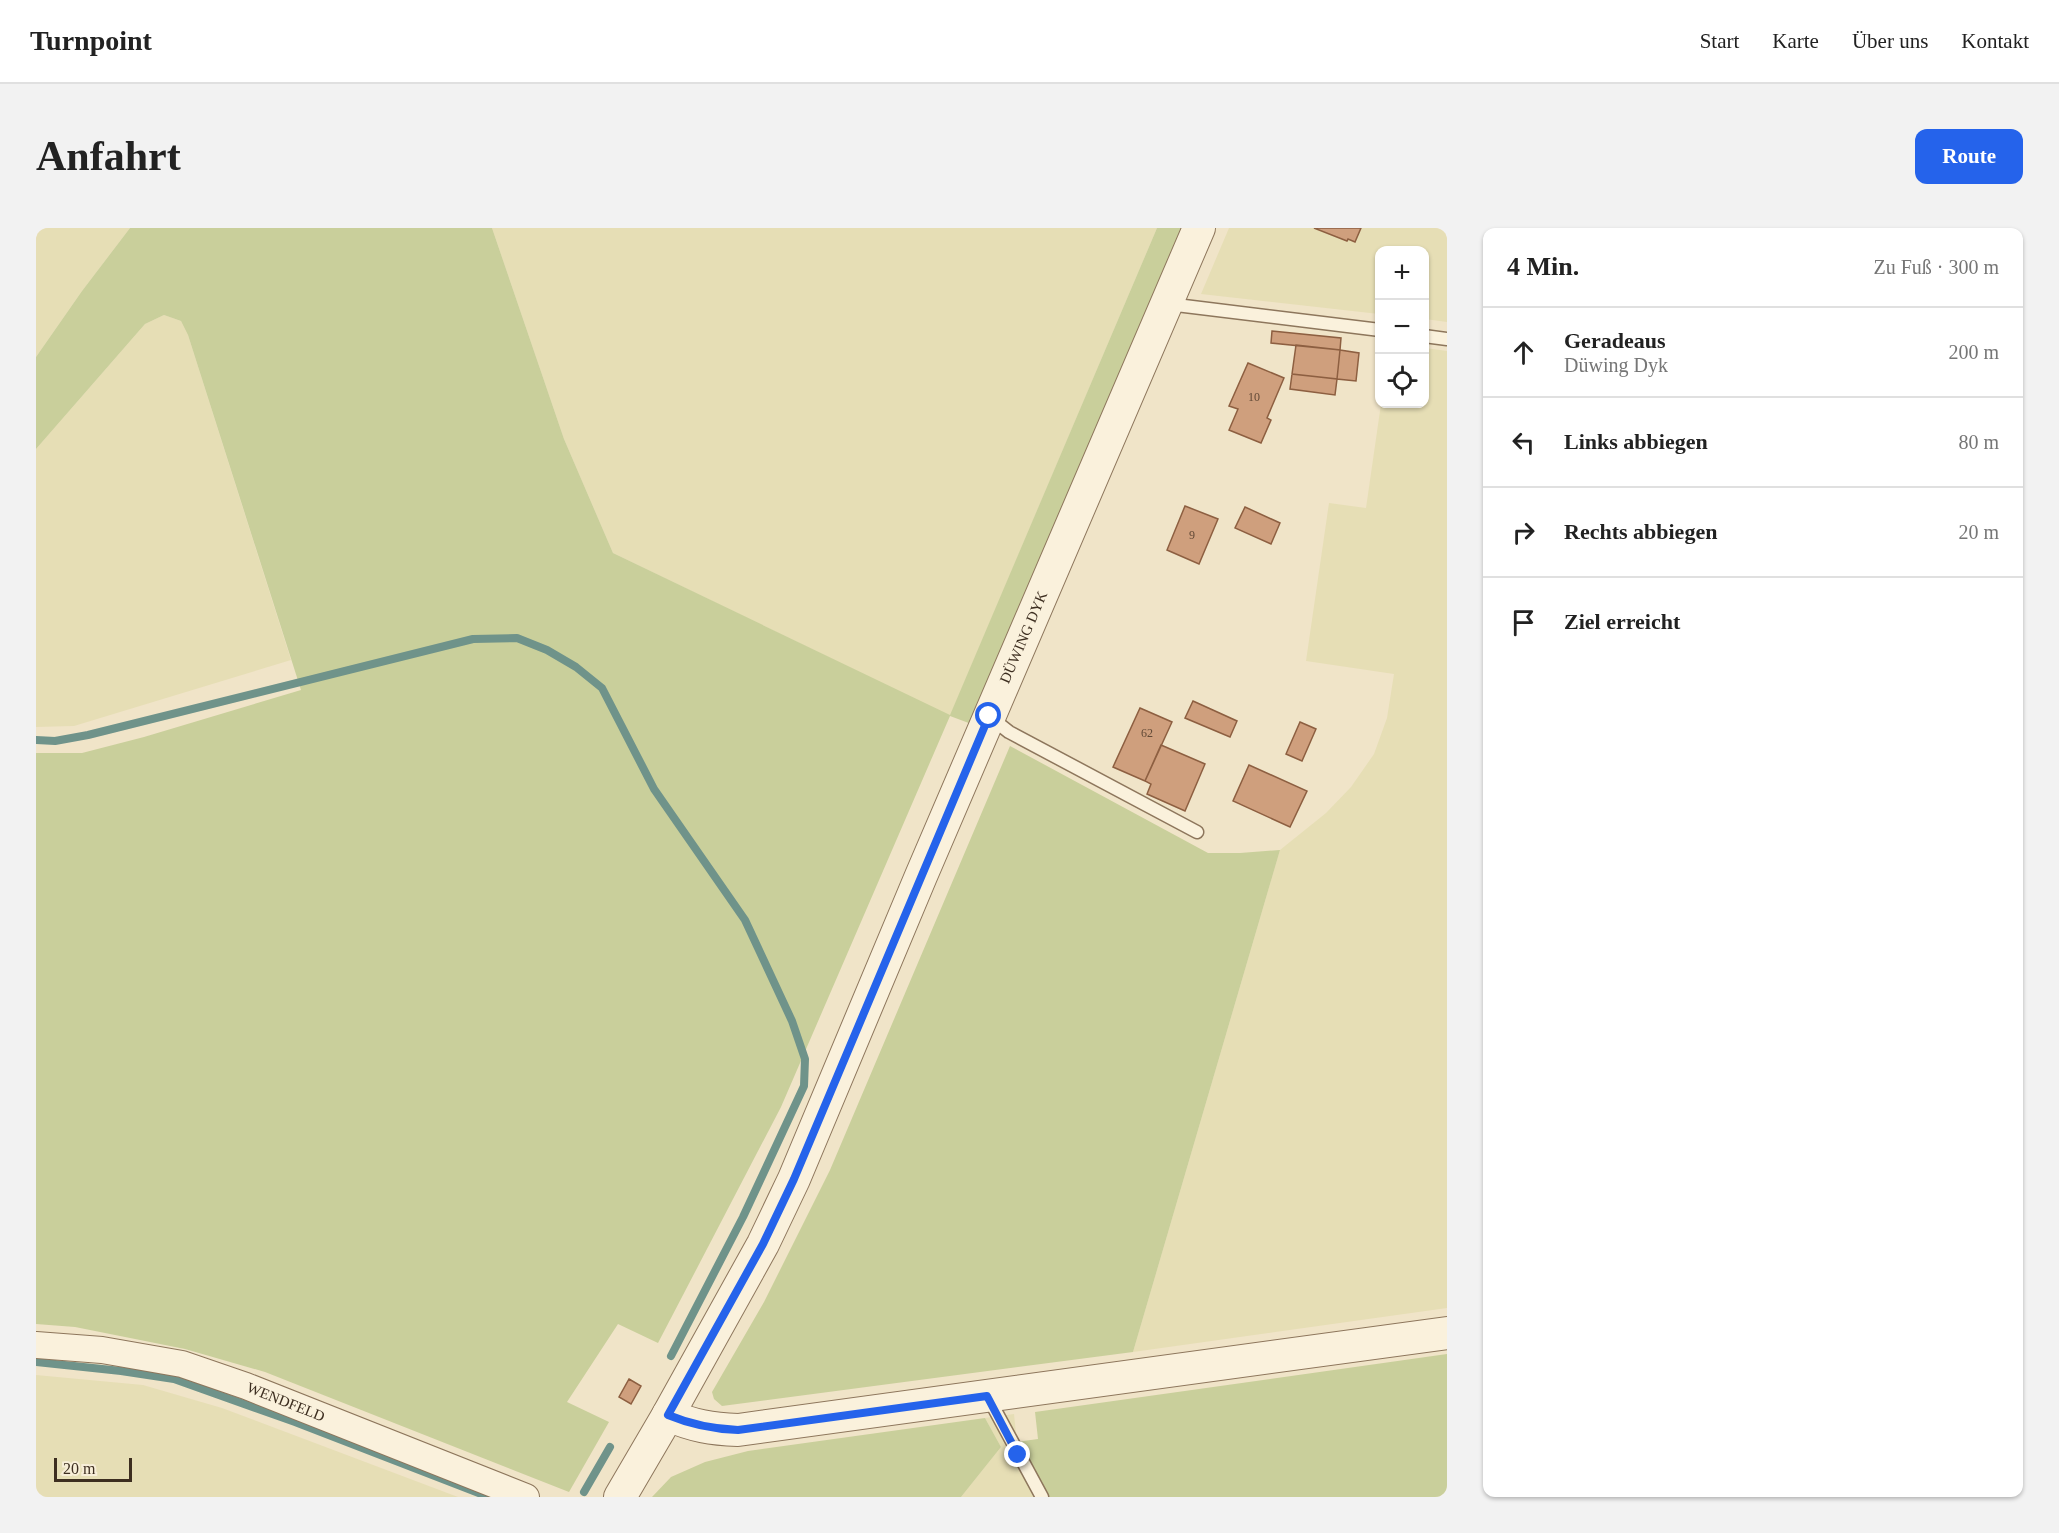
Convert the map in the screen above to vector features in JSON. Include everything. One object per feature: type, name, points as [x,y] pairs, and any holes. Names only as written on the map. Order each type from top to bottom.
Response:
[{"type":"street","name":"DÜWING DYK","points":[[620,1497],[763,1244],[794,1179],[989,716],[1199,228]]},
{"type":"street","points":[[668,1415],[689,1424],[738,1430],[1447,1333]]},
{"type":"street","name":"WENDFELD","points":[[36,1345],[102,1350],[182,1364],[246,1386],[526,1497]]},
{"type":"lane","points":[[1167,303],[1375,329]]},
{"type":"lane","points":[[1429,337],[1447,339]]},
{"type":"lane","points":[[989,716],[1009,732],[1197,832]]},
{"type":"lane","points":[[987,1396],[1042,1497]]},
{"type":"shaded area","points":[[36,228],[130,228],[36,357]]},
{"type":"shaded area","points":[[492,228],[1157,228],[950,716],[613,553],[564,439]]},
{"type":"shaded area","points":[[1229,228],[1447,228],[1447,322],[1429,320],[1429,246],[1375,246],[1375,314],[1201,294]]},
{"type":"shaded area","points":[[164,315],[181,321],[188,335],[291,660],[74,726],[36,727],[36,449],[145,324]]},
{"type":"shaded area","points":[[1429,349],[1447,351],[1447,1308],[1133,1352],[1280,850],[1326,813],[1351,787],[1374,754],[1387,718],[1394,674],[1306,661],[1329,503],[1366,508],[1380,408],[1429,408]]},
{"type":"shaded area","points":[[36,1375],[143,1385],[222,1408],[458,1497],[36,1497]]},
{"type":"shaded area","points":[[1014,1414],[1016,1442],[1049,1497],[961,1497],[1001,1447],[985,1418]]},
{"type":"green space","points":[[130,228],[492,228],[564,439],[613,553],[950,715],[1157,228],[1185,228],[974,725],[950,716],[781,1107],[658,1343],[618,1324],[567,1402],[609,1422],[569,1492],[265,1372],[185,1349],[75,1327],[36,1324],[36,753],[82,753],[301,690],[188,335],[181,321],[164,315],[145,324],[36,449],[36,357]]},
{"type":"green space","points":[[1010,746],[1208,853],[1280,850],[1133,1352],[722,1406],[714,1399],[712,1392],[764,1302],[830,1170]]},
{"type":"green space","points":[[1447,1354],[1447,1497],[1049,1497],[1016,1442],[1038,1439],[1035,1412]]},
{"type":"green space","points":[[985,1418],[1001,1447],[961,1497],[652,1497],[671,1477],[705,1462],[748,1451]]},
{"type":"building","points":[[1314,228],[1361,228],[1355,242]]},
{"type":"building","points":[[1272,331],[1341,338],[1340,350],[1271,343]]},
{"type":"building","points":[[1296,345],[1340,350],[1337,379],[1292,374]]},
{"type":"building","points":[[1340,350],[1359,353],[1356,381],[1337,379]]},
{"type":"building","points":[[1248,363],[1284,378],[1267,418],[1271,420],[1261,443],[1229,430],[1238,409],[1229,406]]},
{"type":"building","points":[[1292,374],[1337,379],[1335,395],[1290,389]]},
{"type":"building","points":[[1185,506],[1218,519],[1199,564],[1167,550]]},
{"type":"building","points":[[1245,507],[1280,523],[1271,544],[1235,528]]},
{"type":"building","points":[[1193,701],[1237,721],[1230,737],[1185,718]]},
{"type":"building","points":[[1140,708],[1172,722],[1145,781],[1113,767]]},
{"type":"building","points":[[1300,722],[1316,729],[1302,761],[1286,754]]},
{"type":"building","points":[[1161,745],[1205,764],[1185,811],[1147,794],[1151,784],[1145,781]]},
{"type":"building","points":[[1249,765],[1307,791],[1290,827],[1233,801]]},
{"type":"building","points":[[629,1379],[641,1386],[631,1404],[619,1397]]},
{"type":"waterway","points":[[36,740],[55,741],[88,735],[473,639],[517,638],[547,650],[576,667],[602,688],[654,789],[745,920],[792,1021],[805,1059],[804,1086],[743,1217],[671,1356]]},
{"type":"waterway","points":[[36,1362],[174,1379],[295,1422],[489,1497]]},
{"type":"waterway","points":[[584,1492],[610,1447]]},
{"type":"route","points":[[989,716],[794,1179],[763,1244],[668,1415],[689,1424],[738,1430],[987,1396],[1018,1455]]}]
